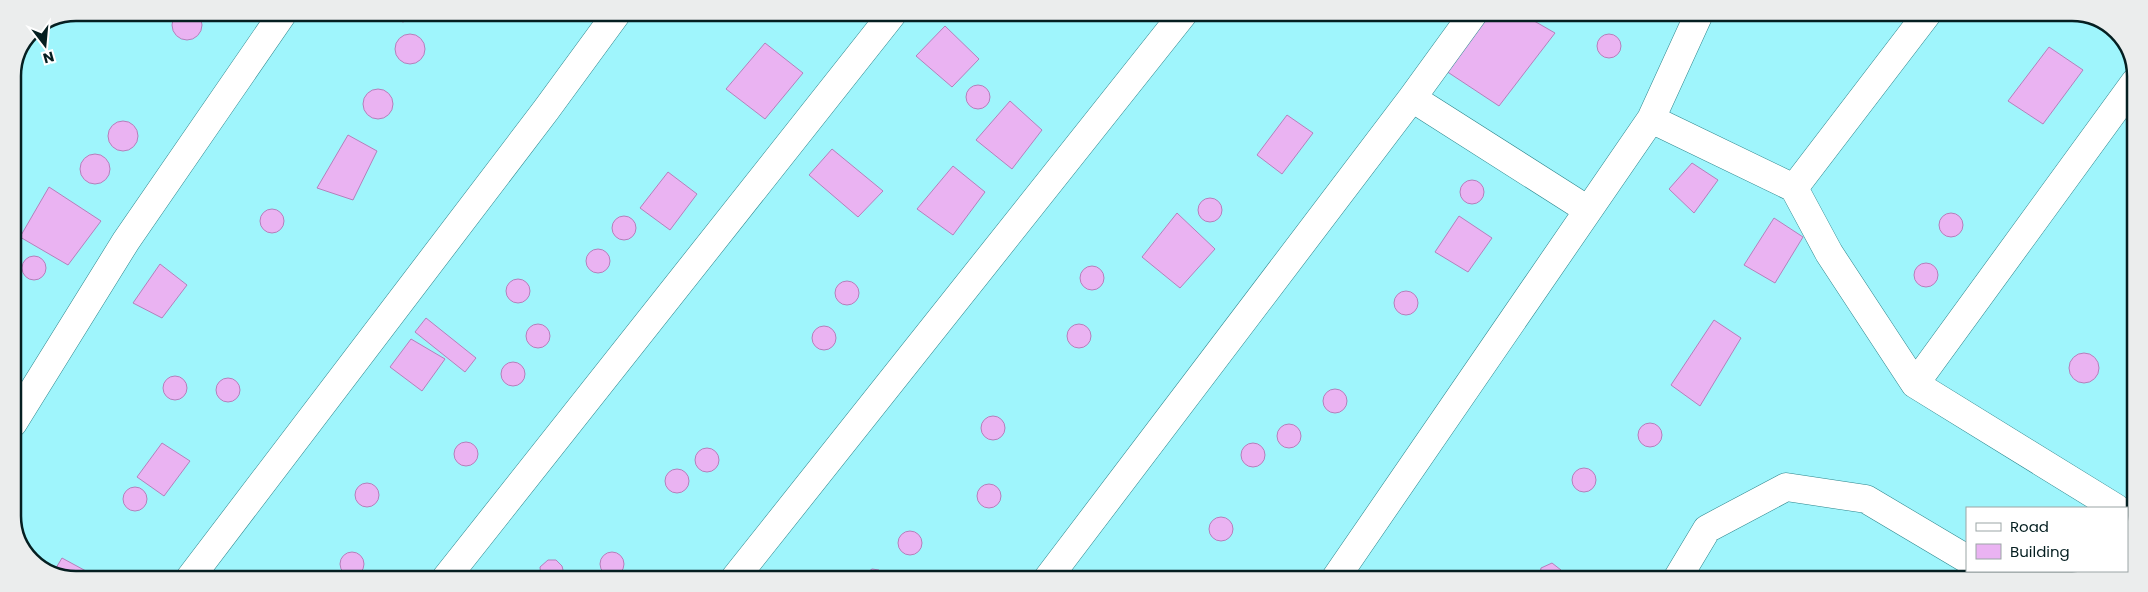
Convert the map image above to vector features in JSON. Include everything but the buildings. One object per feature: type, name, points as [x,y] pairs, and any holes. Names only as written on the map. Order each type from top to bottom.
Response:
[{"type":"street","points":[[21,410],[126,241],[277,21]]},
{"type":"street","points":[[195,571],[546,110],[611,21]]},
{"type":"street","points":[[452,571],[887,21]]},
{"type":"street","points":[[741,571],[1177,21]]},
{"type":"street","points":[[1053,571],[1412,98],[1467,21]]},
{"type":"street","points":[[1340,571],[1651,119],[1696,21]]},
{"type":"street","points":[[1794,188],[1922,21]]},
{"type":"street","points":[[1915,384],[2127,93]]},
{"type":"street","points":[[1412,98],[1588,210]]},
{"type":"street","points":[[1651,119],[1794,188],[1829,253],[1915,384],[2114,507]]},
{"type":"street","points":[[1682,571],[1707,529],[1786,486],[1866,499],[1966,558]]}]
